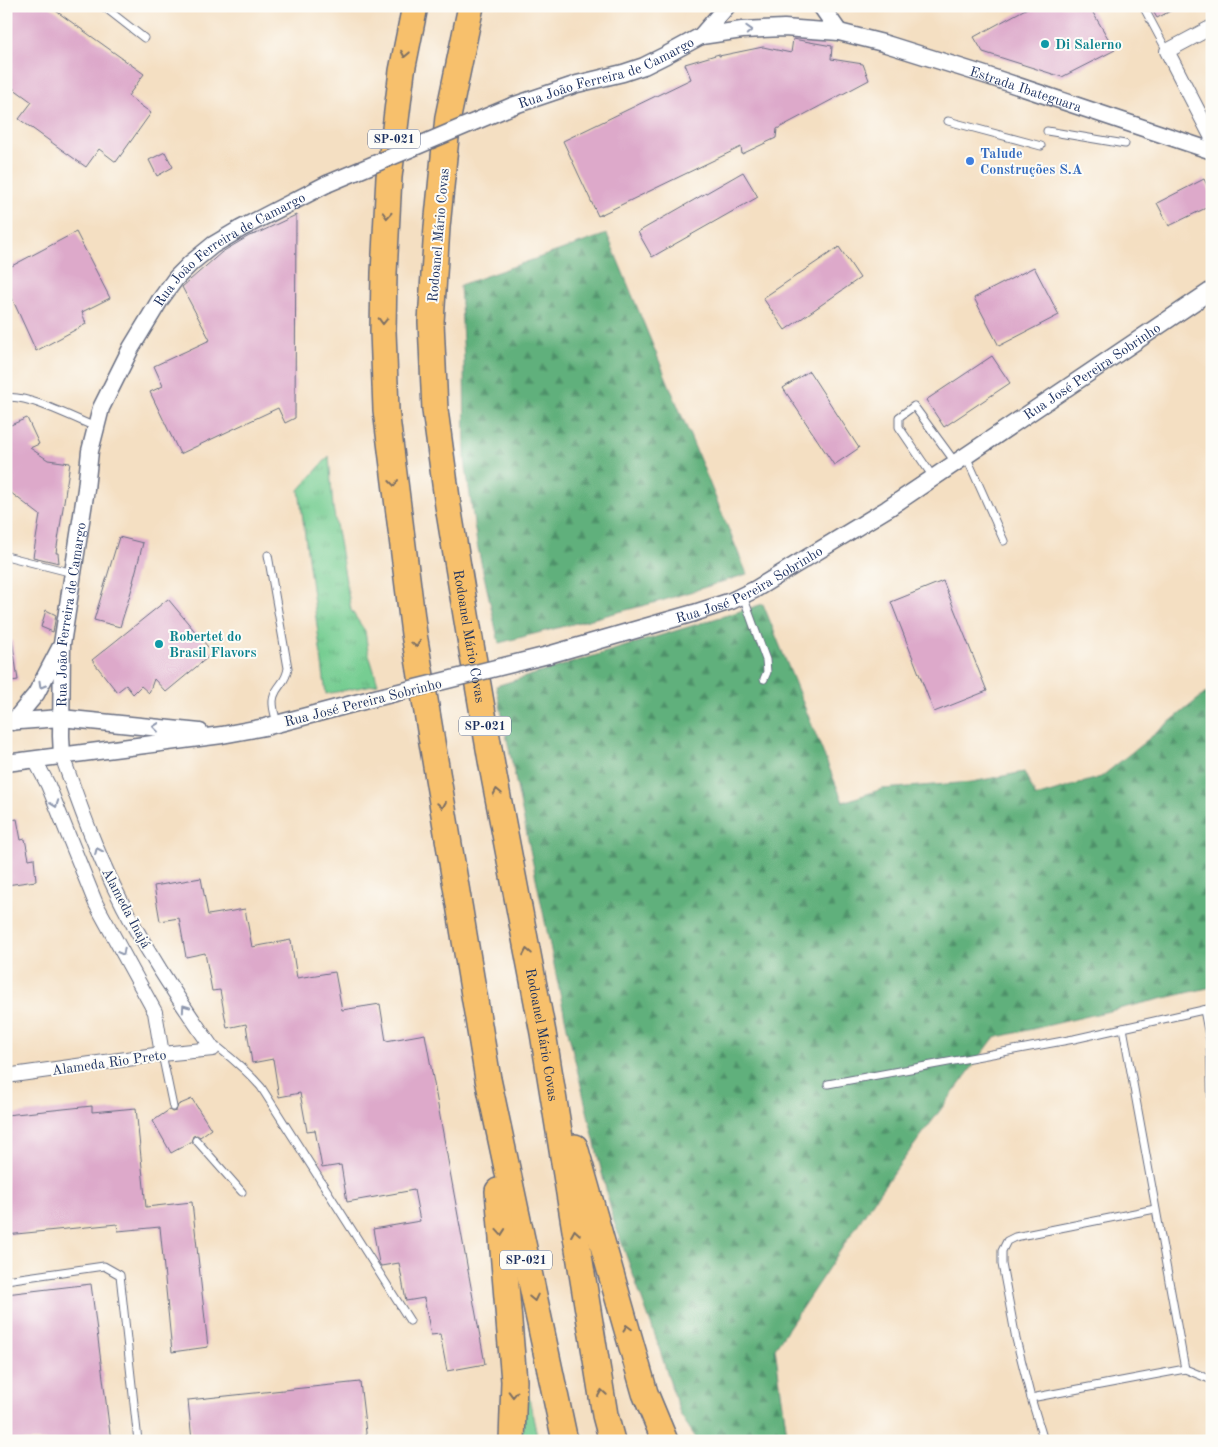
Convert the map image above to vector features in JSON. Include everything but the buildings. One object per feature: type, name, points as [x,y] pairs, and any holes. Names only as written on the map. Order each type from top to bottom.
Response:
[{"type":"highway","name":"SP-021","points":[[414,6],[402,71],[389,177],[383,331],[386,410],[414,634],[488,1079],[565,1441]]},
{"type":"highway","name":"Rodoanel Mário Covas","points":[[471,6],[448,117],[437,227],[431,322],[435,410],[448,506],[492,766],[543,1033],[605,1415],[612,1441]]},
{"type":"highway","points":[[543,1033],[645,1393],[664,1441]]},
{"type":"highway","points":[[488,1079],[514,1381],[512,1441]]},
{"type":"street","name":"Rua João Ferreira de Camargo","points":[[62,756],[62,644],[95,427],[101,408],[131,348],[160,300],[186,268],[214,245],[240,229],[327,184],[512,106],[577,84],[644,66],[701,36],[727,6]]},
{"type":"street","points":[[821,6],[839,32]]},
{"type":"street","points":[[1212,27],[1167,51],[1212,138]]},
{"type":"street","name":"Estrada Ibateguara","points":[[701,36],[742,30],[784,28],[839,32],[884,43],[985,75],[1212,151]]},
{"type":"street","name":"Rua José Pereira Sobrinho","points":[[6,764],[222,735],[277,724],[548,655],[732,601],[826,548],[887,509],[1212,290]]},
{"type":"street","points":[[10,722],[36,694],[62,644]]},
{"type":"street","name":"Rua José Pereira Sobrinho","points":[[10,722],[61,718],[222,735]]},
{"type":"street","name":"Alameda Inajá","points":[[62,756],[95,846],[114,888],[178,997],[213,1048]]},
{"type":"street","name":"Alameda Inajá","points":[[35,760],[48,785],[96,904],[155,1012],[162,1054]]},
{"type":"street","name":"Alameda Rio Preto","points":[[6,1076],[213,1048]]},
{"type":"lane","points":[[103,6],[144,38]]},
{"type":"lane","points":[[1143,6],[1167,51]]},
{"type":"lane","points":[[948,121],[1040,146]]},
{"type":"lane","points":[[1047,131],[1124,144]]},
{"type":"lane","points":[[6,398],[12,397],[31,401],[95,427]]},
{"type":"lane","points":[[933,478],[899,427],[899,417],[914,406],[961,459],[1004,541]]},
{"type":"lane","points":[[268,555],[288,668],[287,678],[274,694],[273,700],[277,724]]},
{"type":"lane","points":[[6,556],[73,573]]},
{"type":"lane","points":[[743,596],[766,660],[767,672],[764,680]]},
{"type":"lane","points":[[828,1084],[1074,1039],[1208,1009],[1212,1117]]},
{"type":"lane","points":[[1123,1028],[1185,1369]]},
{"type":"lane","points":[[213,1048],[219,1048],[230,1056],[261,1087],[410,1321]]},
{"type":"lane","points":[[162,1054],[173,1107]]},
{"type":"lane","points":[[196,1140],[242,1192]]},
{"type":"lane","points":[[1044,1441],[1016,1338],[1002,1264],[1002,1251],[1007,1241],[1015,1237],[1155,1209]]},
{"type":"lane","points":[[6,1280],[104,1266],[120,1275],[138,1441]]},
{"type":"lane","points":[[1031,1398],[1185,1369],[1212,1380]]},
{"type":"green space","points":[[607,234],[747,574],[661,601],[499,643],[477,544],[465,460],[464,360],[460,285]]},
{"type":"green space","points":[[329,456],[333,507],[351,610],[365,631],[368,651],[378,684],[326,694],[299,490]]},
{"type":"green space","points":[[763,604],[843,802],[882,789],[972,782],[1024,772],[1036,797],[1101,777],[1212,688],[1212,987],[994,1038],[880,1191],[775,1348],[788,1441],[698,1441],[680,1414],[656,1338],[613,1219],[567,1027],[496,686]]},
{"type":"green space","points":[[524,1374],[538,1441],[522,1441]]},
{"type":"place","name":"Di Salerno","points":[[1045,44]]},
{"type":"place","name":"Talude Construções S.A","points":[[970,161]]},
{"type":"place","name":"Robertet do Brasil Flavors","points":[[159,644]]}]
